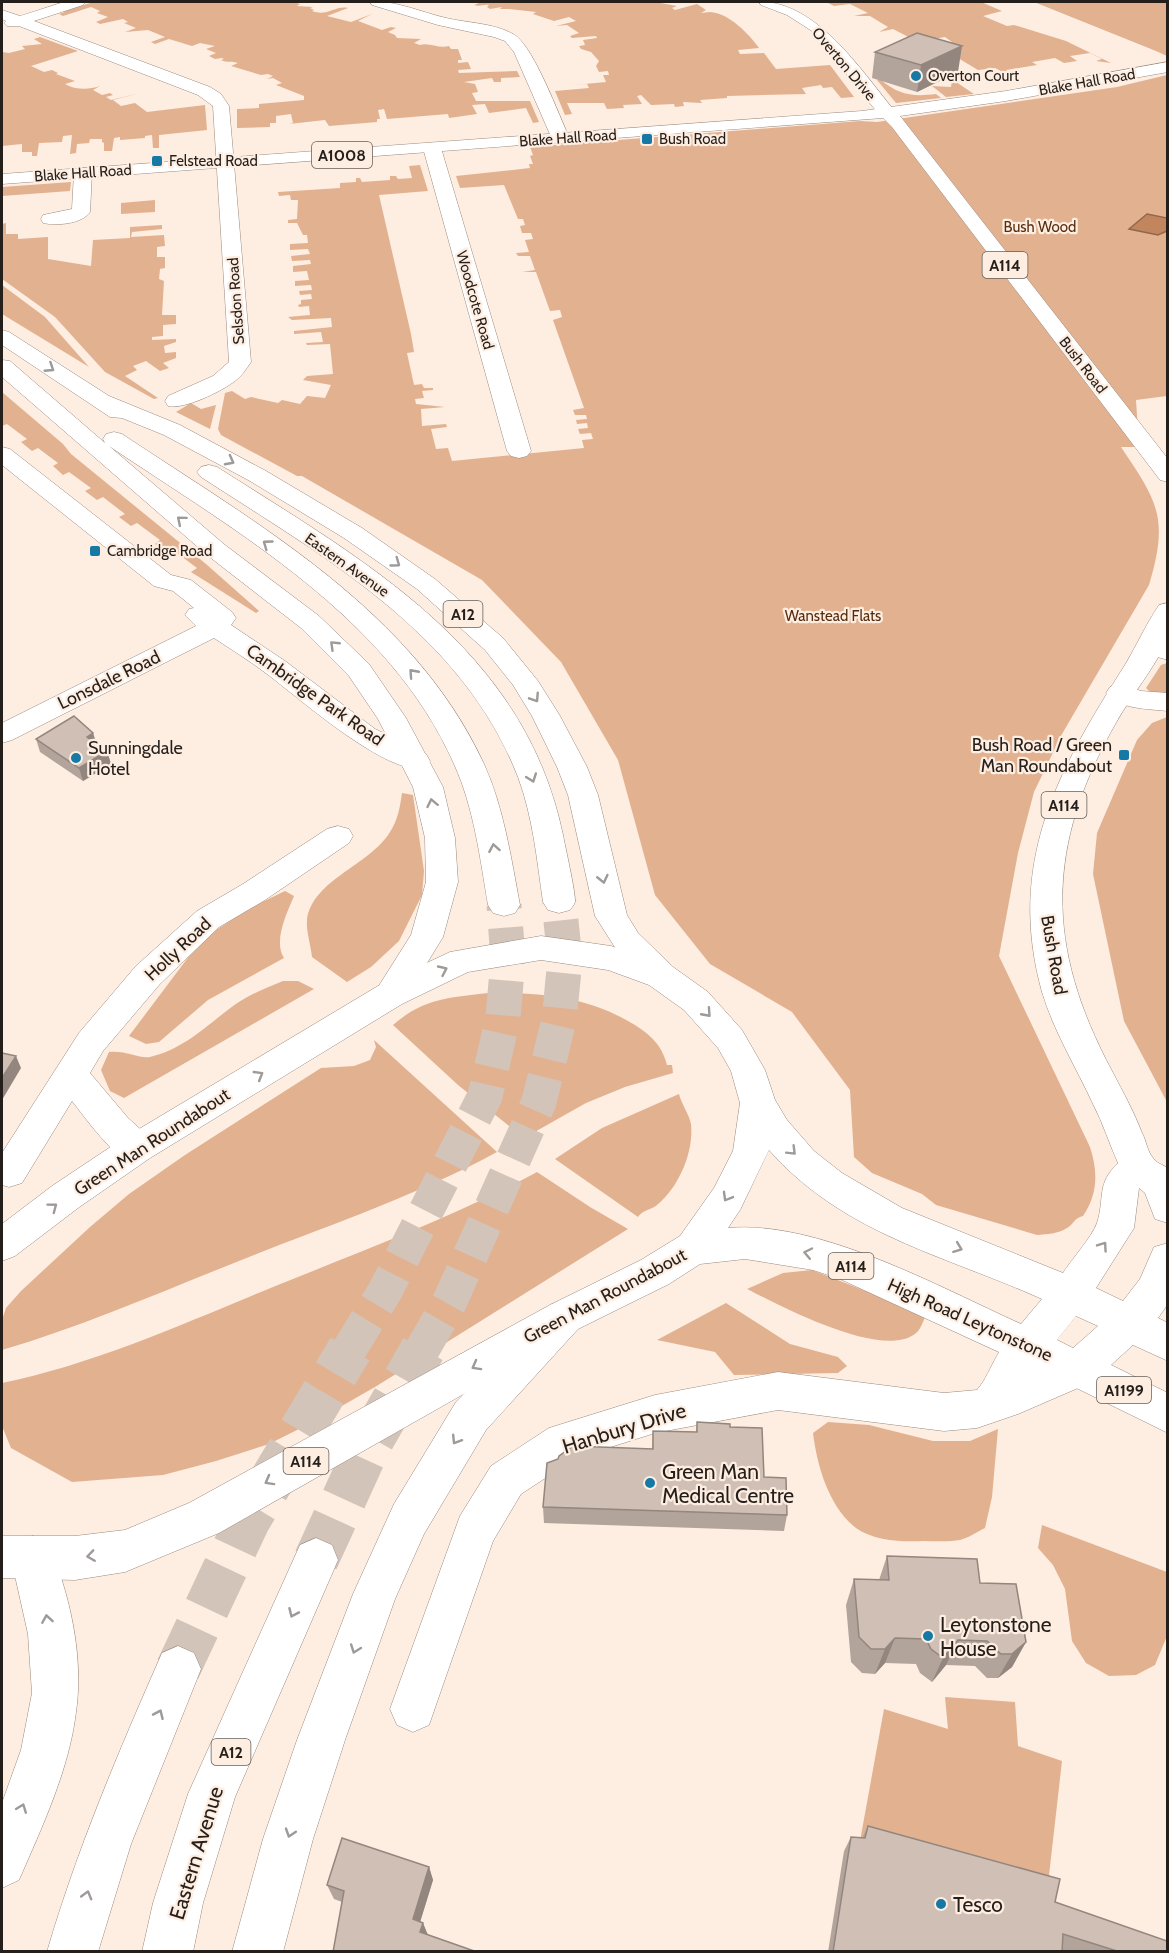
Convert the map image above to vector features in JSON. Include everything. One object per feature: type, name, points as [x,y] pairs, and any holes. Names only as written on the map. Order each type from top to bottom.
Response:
[{"type":"main road","points":[[2,27],[78,2]]},
{"type":"main road","points":[[377,2],[443,22],[498,33],[510,38],[521,50],[561,139]]},
{"type":"main road","name":"Overton Drive","points":[[766,2],[792,12],[817,28],[887,113]]},
{"type":"main road","points":[[2,14],[204,90],[222,106],[224,163]]},
{"type":"main road","name":"Blake Hall Road","points":[[2,179],[887,113],[1006,96],[1167,67]]},
{"type":"main road","name":"Bush Road","points":[[887,113],[898,123],[1167,475]]},
{"type":"main road","name":"Woodcote Road","points":[[432,148],[519,451]]},
{"type":"main road","name":"Selsdon Road","points":[[176,401],[228,376],[237,370],[240,363],[230,210],[224,163]]},
{"type":"main road","points":[[50,219],[81,212],[83,173]]},
{"type":"main road","name":"Eastern Avenue","points":[[2,336],[363,575],[419,618],[466,663],[490,694],[515,738],[532,777],[548,831],[559,902]]},
{"type":"main road","points":[[2,365],[216,550],[310,622],[359,670],[392,718],[428,787],[440,838],[442,882],[427,937],[390,995]]},
{"type":"main road","name":"Eastern Avenue","points":[[2,365],[274,549],[347,605],[380,636],[437,703],[468,762],[491,834],[504,905]]},
{"type":"main road","name":"A12","points":[[101,401],[172,430],[258,476],[353,533],[426,584],[494,644],[524,681],[546,716],[572,767],[583,795],[611,916],[627,941],[661,976]]},
{"type":"main road","points":[[6,464],[163,581],[182,585],[223,618],[216,626]]},
{"type":"main road","name":"Bush Road","points":[[1167,611],[1158,649],[1120,693],[1077,772],[1050,848],[1046,913],[1052,965],[1065,1010],[1122,1126],[1138,1166],[1159,1183],[1167,1208]]},
{"type":"main road","name":"Cambridge Park Road","points":[[216,626],[365,735],[416,761]]},
{"type":"main road","name":"Lonsdale Road","points":[[2,734],[216,626]]},
{"type":"main road","points":[[1120,693],[1139,699],[1167,702]]},
{"type":"main road","name":"Holly Road","points":[[9,1172],[91,1042],[148,975],[208,919],[326,852]]},
{"type":"main road","name":"Green Man Roundabout","points":[[3,1243],[137,1148],[390,995],[462,961],[541,948],[611,958],[661,976],[696,1001],[730,1039],[748,1070],[759,1103],[751,1151],[727,1199],[693,1248],[655,1272],[564,1317],[204,1518],[125,1551],[75,1558],[17,1558]]},
{"type":"main road","points":[[70,1074],[115,1128],[137,1148]]},
{"type":"main road","name":"A114","points":[[759,1103],[776,1133],[790,1150],[816,1174],[851,1199],[889,1221],[1019,1271],[1130,1323]]},
{"type":"main road","points":[[996,1402],[1001,1385],[1070,1294],[1115,1228],[1121,1183],[1138,1166]]},
{"type":"main road","name":"High Road Leytonstone","points":[[693,1248],[745,1243],[813,1254],[849,1265],[1078,1369],[1167,1414]]},
{"type":"main road","points":[[1078,1369],[1130,1323],[1158,1286],[1167,1259]]},
{"type":"main road","points":[[257,1952],[288,1839],[321,1740],[375,1594],[409,1518],[471,1416],[564,1317]]},
{"type":"main road","points":[[1130,1323],[1167,1343]]},
{"type":"main road","name":"Hanbury Drive","points":[[413,1709],[475,1531],[506,1480],[564,1442],[655,1414],[778,1391],[944,1412],[977,1409],[1078,1369]]},
{"type":"main road","points":[[2,1863],[40,1760],[53,1712],[54,1673],[43,1590],[17,1558]]},
{"type":"main road","name":"Eastern Avenue","points":[[167,1952],[178,1903],[212,1794],[316,1560]]},
{"type":"main road","points":[[72,1952],[89,1888],[127,1786],[178,1669]]},
{"type":"green space","points":[[94,2],[301,2],[297,3],[300,4],[297,6],[313,7],[310,8],[314,10],[312,11],[323,13],[348,8],[327,16],[351,22],[372,14],[358,21],[382,30],[396,28],[388,32],[397,38],[421,39],[414,43],[420,45],[449,46],[451,49],[458,49],[462,60],[458,60],[458,63],[468,62],[471,69],[458,70],[459,73],[517,71],[520,77],[501,78],[501,82],[494,82],[492,78],[464,82],[475,84],[478,92],[472,93],[476,101],[530,101],[539,122],[533,123],[526,108],[489,113],[485,104],[472,105],[477,114],[449,118],[448,114],[387,119],[384,109],[378,110],[380,119],[377,119],[377,122],[329,126],[325,120],[289,124],[293,123],[291,114],[276,116],[276,123],[270,123],[270,127],[237,128],[237,109],[259,108],[259,104],[304,100],[304,96],[276,85],[282,83],[273,78],[267,79],[273,76],[261,75],[231,66],[238,63],[209,56],[216,53],[206,49],[215,46],[200,43],[192,46],[169,39],[155,44],[151,42],[165,37],[148,30],[125,32],[136,28],[124,23],[128,22],[123,19],[100,24],[96,22],[108,17],[97,13],[100,11],[91,7],[63,16],[59,14],[65,12],[62,11]]},
{"type":"green space","points":[[476,2],[655,2],[677,6],[672,8],[675,10],[697,4],[706,10],[701,13],[717,13],[731,20],[759,48],[738,50],[740,54],[764,53],[776,69],[830,65],[854,97],[841,98],[832,87],[823,88],[821,85],[802,88],[806,94],[727,96],[727,98],[700,100],[702,103],[683,102],[684,106],[675,107],[674,104],[651,105],[641,95],[637,96],[642,104],[623,105],[624,108],[607,109],[604,103],[567,103],[572,114],[565,115],[555,91],[589,88],[587,84],[574,85],[606,82],[603,75],[609,75],[608,71],[599,72],[596,66],[599,61],[591,52],[579,46],[585,45],[583,40],[597,38],[596,36],[572,38],[570,36],[579,33],[567,25],[556,26],[576,21],[569,17],[554,21],[533,14],[536,12],[500,9],[502,7],[490,9],[487,7],[489,5],[474,5],[479,3]]},
{"type":"green space","points":[[981,2],[1002,11],[983,16],[1007,26],[1014,25],[1066,41],[1111,63],[1096,61],[1102,59],[1090,53],[1070,56],[1077,61],[1064,63],[1055,58],[1032,62],[1037,65],[1006,70],[1010,74],[995,68],[978,70],[958,58],[925,47],[952,42],[945,37],[918,42],[893,29],[879,32],[888,27],[870,16],[854,16],[868,13],[850,4],[834,6],[828,3]]},
{"type":"green space","points":[[1034,2],[1167,2],[1167,56],[1156,51]]},
{"type":"green space","points":[[40,37],[78,51],[31,66],[44,72],[52,70],[58,73],[56,74],[75,81],[65,84],[73,87],[87,89],[100,86],[93,90],[102,95],[110,93],[113,95],[106,97],[111,100],[140,93],[113,100],[121,106],[135,103],[147,112],[205,105],[207,130],[159,135],[159,148],[153,148],[152,135],[145,136],[145,138],[120,140],[120,137],[114,138],[112,151],[104,151],[102,139],[90,139],[89,143],[77,144],[76,153],[70,154],[72,135],[63,136],[62,142],[39,143],[37,156],[32,156],[32,152],[22,152],[22,144],[2,146],[2,52],[9,53],[25,49],[22,46],[42,44],[34,39]]},
{"type":"green space","points":[[953,74],[962,80],[956,82],[974,94],[946,97],[932,86],[951,87],[952,80],[933,79]]},
{"type":"green space","name":"Wanstead Flats","points":[[1167,75],[1167,396],[1136,400],[1139,447],[1121,447],[1144,482],[1156,512],[1159,526],[1155,562],[1149,585],[1062,734],[1034,792],[1018,853],[999,956],[1090,1147],[1094,1165],[1094,1191],[1083,1216],[1060,1231],[1037,1235],[936,1205],[922,1194],[872,1173],[854,1157],[850,1090],[792,1012],[710,964],[655,895],[618,760],[561,662],[482,580],[302,476],[297,476],[221,435],[218,429],[225,393],[232,391],[245,399],[251,397],[278,403],[282,400],[300,404],[307,396],[325,398],[331,385],[303,380],[307,376],[333,374],[330,344],[307,345],[306,343],[323,342],[321,332],[294,334],[294,331],[332,327],[331,318],[292,320],[288,317],[310,315],[309,306],[299,307],[298,305],[301,304],[301,300],[312,299],[311,294],[300,295],[299,291],[312,290],[311,285],[295,286],[295,281],[309,280],[307,271],[293,272],[293,266],[311,264],[310,260],[292,261],[291,256],[310,254],[308,249],[290,250],[290,244],[308,243],[307,235],[303,235],[297,223],[288,223],[288,220],[297,219],[298,200],[291,200],[290,195],[279,196],[278,192],[340,188],[340,183],[356,182],[356,178],[360,178],[362,182],[390,180],[390,176],[396,176],[398,179],[412,178],[409,166],[420,165],[428,191],[379,195],[411,334],[414,352],[407,353],[414,385],[422,384],[424,388],[433,388],[433,390],[422,391],[424,398],[415,399],[416,404],[445,407],[421,409],[422,426],[446,424],[447,427],[431,429],[436,449],[448,448],[452,461],[584,448],[582,440],[593,439],[591,433],[580,434],[578,429],[588,428],[587,423],[577,424],[576,420],[587,419],[586,415],[575,415],[573,410],[584,408],[553,320],[562,317],[560,310],[550,311],[536,272],[522,272],[535,270],[530,256],[518,256],[516,253],[529,252],[525,240],[533,239],[531,233],[522,233],[520,226],[525,225],[523,219],[518,219],[504,185],[460,188],[456,176],[530,168],[529,164],[533,164],[530,156],[533,155],[530,147],[860,121],[877,122],[1117,87]]},
{"type":"green space","points":[[880,79],[893,89],[906,94],[936,94],[941,98],[896,103],[877,80]]},
{"type":"green space","points":[[71,182],[70,191],[2,196],[2,187]]},
{"type":"green space","points":[[155,200],[155,212],[121,214],[121,203]]},
{"type":"green space","points":[[6,223],[6,234],[18,234],[18,239],[48,237],[48,259],[91,266],[93,240],[130,238],[130,227],[162,225],[162,229],[132,232],[131,237],[164,235],[165,246],[157,247],[157,257],[165,257],[165,268],[160,269],[159,279],[164,281],[162,315],[176,315],[176,324],[163,325],[163,336],[152,337],[152,340],[176,339],[176,342],[164,346],[165,353],[176,352],[176,358],[163,363],[169,368],[160,371],[146,361],[133,366],[137,370],[125,376],[158,398],[154,399],[105,372],[55,317],[2,279],[2,224]]},
{"type":"green space","points":[[2,285],[45,317],[89,367],[2,314]]},
{"type":"green space","points":[[2,392],[63,444],[71,454],[206,564],[259,611],[256,613],[191,572],[197,568],[173,550],[167,553],[155,544],[160,540],[137,523],[131,526],[119,517],[125,514],[103,497],[97,500],[85,491],[91,488],[69,472],[63,475],[53,466],[58,463],[38,448],[32,451],[21,442],[27,439],[7,424],[2,426]]},
{"type":"green space","points":[[191,403],[201,409],[216,405],[210,429],[176,412]]},
{"type":"green space","points":[[1167,663],[1167,696],[1150,692],[1146,688],[1161,665]]},
{"type":"green space","points":[[1168,717],[1167,1102],[1124,1021],[1093,874],[1097,833],[1137,740],[1152,723]]},
{"type":"green space","points":[[402,793],[413,795],[424,871],[422,895],[399,941],[371,967],[347,982],[312,957],[307,929],[311,906],[330,884],[381,844],[397,818]]},
{"type":"green space","points":[[285,891],[294,896],[280,935],[284,958],[208,1000],[159,1042],[146,1044],[129,1036],[202,939],[250,908]]},
{"type":"green space","points":[[283,981],[298,981],[314,989],[124,1098],[110,1091],[101,1070],[109,1052],[146,1057],[162,1053],[184,1043],[245,998]]},
{"type":"green space","points":[[488,993],[524,993],[560,997],[612,1013],[635,1025],[652,1038],[665,1057],[667,1065],[672,1065],[673,1073],[625,1087],[586,1103],[524,1138],[458,1085],[393,1025],[426,1004],[449,998]]},
{"type":"green space","points":[[374,1040],[497,1152],[377,1207],[97,1318],[2,1350],[2,1320],[6,1308],[21,1291],[90,1227],[129,1194],[185,1155],[321,1068],[354,1066],[370,1060],[376,1047]]},
{"type":"green space","points":[[679,1094],[691,1124],[687,1157],[678,1179],[665,1198],[638,1217],[555,1159],[602,1128]]},
{"type":"green space","points":[[537,1172],[628,1229],[375,1387],[319,1419],[269,1444],[163,1475],[72,1482],[11,1448],[2,1426],[2,1383],[71,1365],[173,1328],[440,1219]]},
{"type":"green space","points":[[812,1270],[925,1317],[919,1330],[901,1340],[880,1340],[857,1336],[807,1318],[747,1289],[783,1273]]},
{"type":"green space","points":[[726,1303],[790,1344],[838,1357],[847,1366],[838,1373],[734,1375],[715,1352],[657,1340]]},
{"type":"green space","points":[[828,1422],[869,1425],[933,1441],[970,1441],[998,1429],[992,1497],[985,1528],[960,1540],[897,1541],[871,1536],[856,1528],[838,1509],[821,1472],[813,1433]]},
{"type":"green space","points":[[1042,1525],[1167,1572],[1167,1636],[1155,1665],[1136,1675],[1109,1676],[1086,1663],[1072,1641],[1065,1589],[1053,1565],[1038,1548]]},
{"type":"green space","points":[[945,1697],[1015,1702],[1018,1746],[1062,1761],[1047,1893],[860,1841],[884,1709],[948,1729]]},
{"type":"shaded area","points":[[1147,214],[1167,218],[1167,231],[1158,235],[1129,229]]},
{"type":"building","points":[[917,33],[962,46],[921,65],[875,52]]},
{"type":"building","points":[[74,716],[93,733],[87,737],[107,751],[79,768],[36,739]]},
{"type":"building","points":[[2,1053],[16,1056],[2,1078]]},
{"type":"building","name":"Green Man Medical Centre","points":[[697,1422],[730,1424],[730,1427],[762,1428],[764,1477],[786,1478],[787,1515],[543,1507],[547,1463],[558,1459],[573,1446],[653,1449],[653,1431],[697,1432]]},
{"type":"building","points":[[887,1556],[977,1559],[980,1583],[1016,1584],[1026,1642],[1012,1654],[1001,1654],[987,1641],[958,1640],[943,1658],[931,1649],[926,1639],[895,1638],[885,1649],[871,1649],[859,1637],[854,1579],[889,1580]]},
{"type":"building","name":"Tesco","points":[[868,1826],[1060,1879],[1055,1902],[1167,1941],[1167,1952],[1120,1952],[1063,1934],[1062,1952],[833,1952],[851,1837],[865,1838]]},
{"type":"building","points":[[342,1838],[429,1867],[413,1919],[423,1923],[420,1932],[477,1952],[333,1952],[344,1891],[327,1885]]},
{"type":"tunnel","points":[[422,1350],[449,1303],[539,1102],[559,1020],[565,960],[559,902]]},
{"type":"tunnel","points":[[349,1350],[385,1291],[485,1096],[503,1018],[508,959],[504,905]]},
{"type":"tunnel","points":[[178,1669],[248,1520],[350,1349]]},
{"type":"tunnel","points":[[316,1560],[368,1446],[423,1349]]},
{"type":"place","name":"Overton Court","points":[[916,76]]},
{"type":"place","name":"Bush Road","points":[[647,139]]},
{"type":"place","name":"Felstead Road","points":[[157,161]]},
{"type":"place","name":"Cambridge Road","points":[[95,551]]},
{"type":"place","name":"Bush Road / Green Man Roundabout","points":[[1124,755]]},
{"type":"place","name":"Sunningdale Hotel","points":[[76,758]]},
{"type":"place","name":"Green Man Medical Centre","points":[[650,1483]]},
{"type":"place","name":"Leytonstone House","points":[[928,1636]]},
{"type":"place","name":"Tesco","points":[[941,1904]]},
{"type":"park label","name":"Bush Wood","points":[[1040,227]]}]
